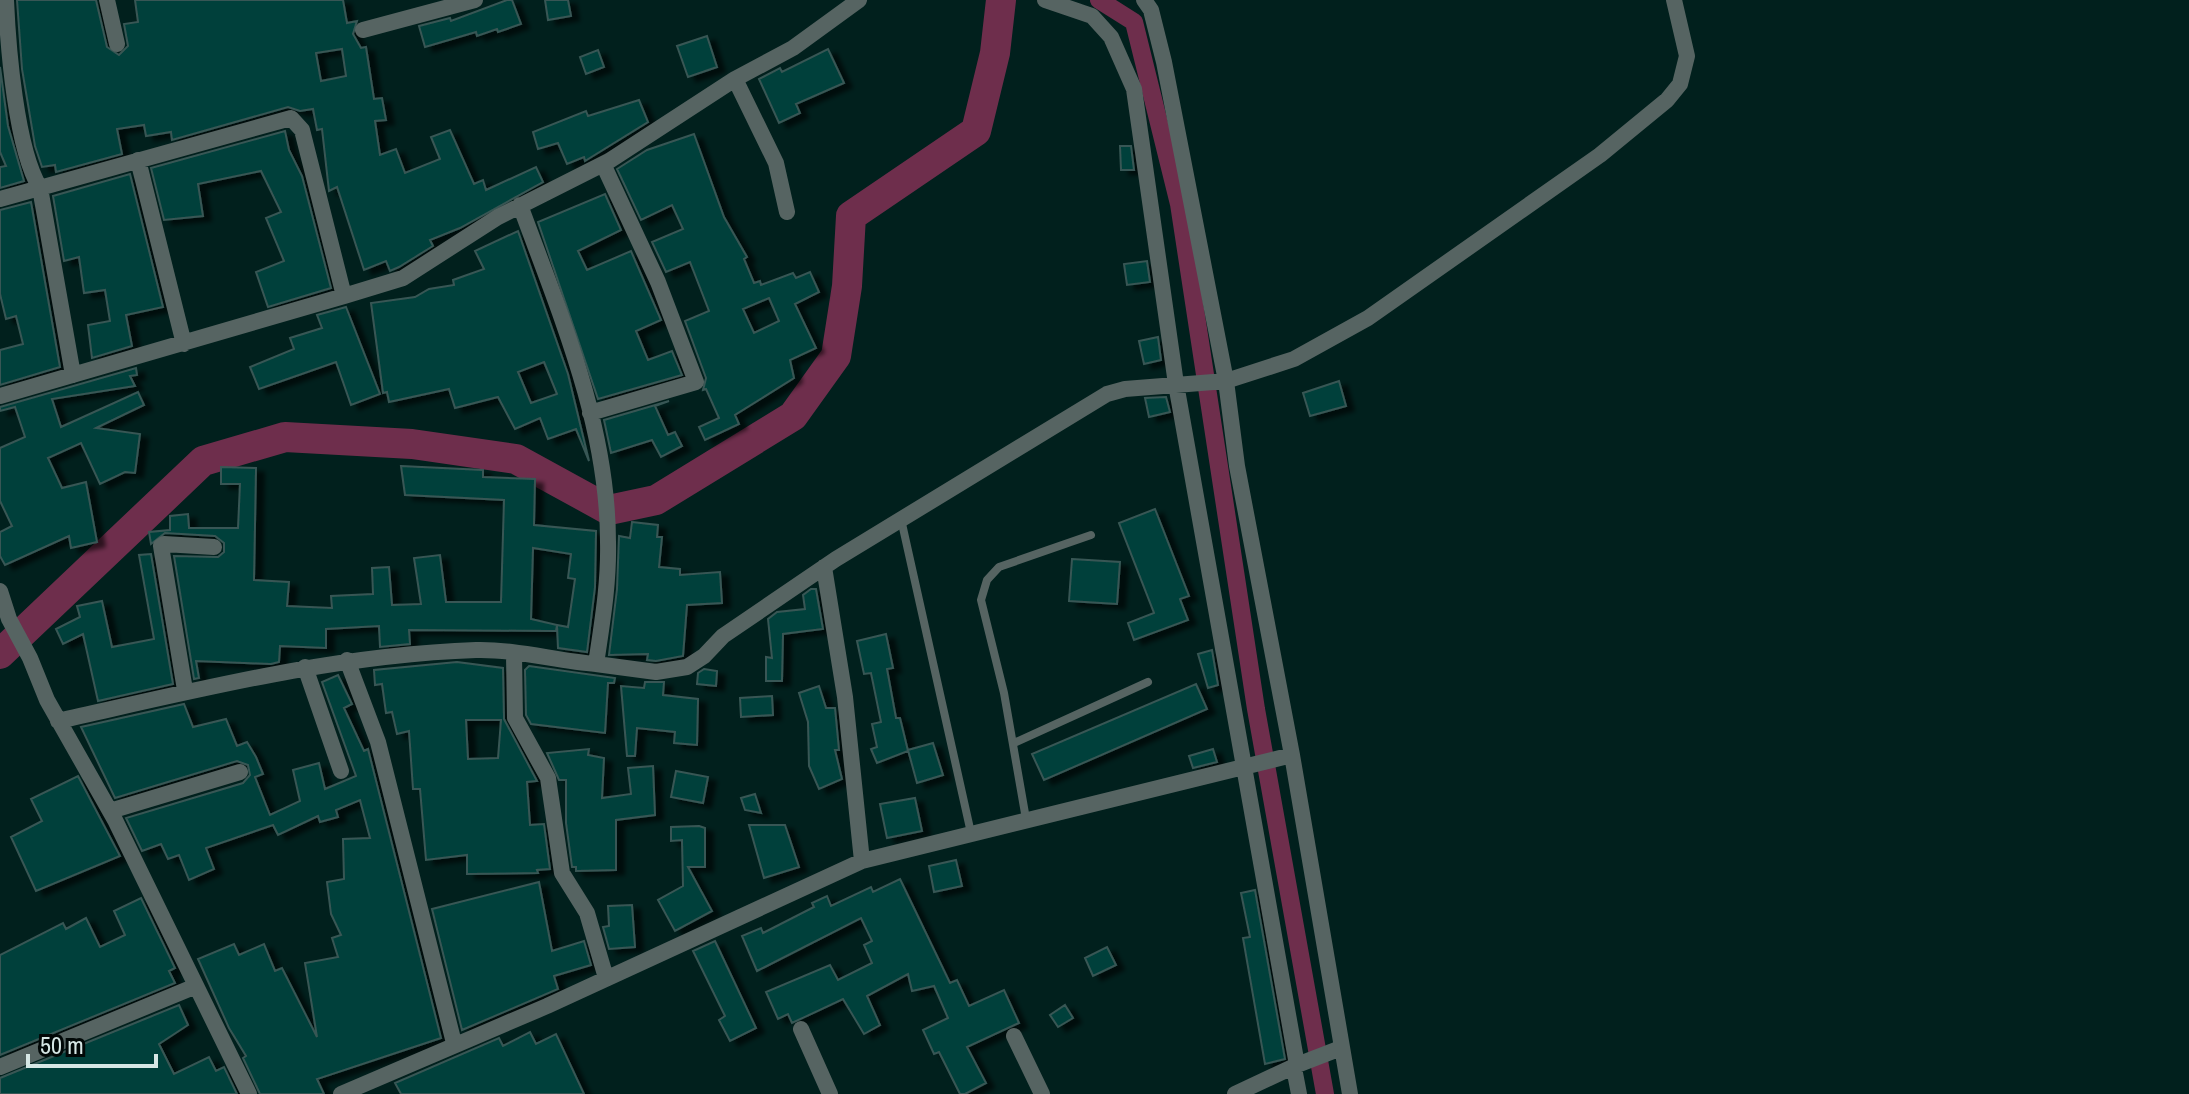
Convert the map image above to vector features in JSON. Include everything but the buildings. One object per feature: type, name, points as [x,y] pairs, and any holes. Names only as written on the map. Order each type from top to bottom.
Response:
[{"type":"street","points":[[6,0],[14,85],[31,169],[40,188],[73,375]]},
{"type":"street","points":[[107,0],[117,44]]},
{"type":"street","points":[[363,30],[475,0]]},
{"type":"street","points":[[0,396],[403,278],[520,205],[603,164],[735,79],[793,48],[859,0]]},
{"type":"street","points":[[1045,0],[1092,16],[1111,37],[1134,89],[1244,764],[1297,1065],[1299,1094]]},
{"type":"street","points":[[1144,0],[1151,10],[1164,62],[1289,756],[1336,1049],[1350,1094]]},
{"type":"street","points":[[58,721],[185,690],[347,660],[479,650],[656,672],[687,667],[704,656],[723,636],[824,567],[1107,394],[1222,381],[1294,359],[1368,318],[1600,155],[1667,100],[1680,84],[1687,56],[1674,0]]},
{"type":"street","points":[[735,79],[776,163],[787,212]]},
{"type":"street","points":[[0,199],[291,118],[302,130],[344,296]]},
{"type":"street","points":[[138,160],[184,344]]},
{"type":"street","points":[[590,413],[696,382],[658,282],[603,164]]},
{"type":"street","points":[[520,205],[562,319],[590,413],[604,482],[608,523],[606,611],[596,664]]},
{"type":"street","points":[[185,690],[161,546],[214,547]]},
{"type":"street","points":[[824,567],[845,697],[862,861]]},
{"type":"street","points":[[0,591],[9,619],[58,721],[110,811],[249,1094]]},
{"type":"street","points":[[514,655],[515,718],[548,778],[562,873],[587,913],[606,978]]},
{"type":"street","points":[[347,660],[378,742],[454,1043]]},
{"type":"street","points":[[305,667],[341,771]]},
{"type":"street","points":[[341,1094],[862,861],[1244,764],[1289,756]]},
{"type":"street","points":[[110,811],[240,772]]},
{"type":"street","points":[[0,1067],[196,986]]},
{"type":"street","points":[[801,1029],[830,1094]]},
{"type":"street","points":[[1014,1036],[1042,1094]]},
{"type":"street","points":[[1235,1094],[1336,1049]]},
{"type":"lane","points":[[901,518],[971,834]]},
{"type":"lane","points":[[1026,819],[1014,743],[981,600],[987,580],[999,567],[1091,535]]},
{"type":"lane","points":[[1014,743],[1148,682]]},
{"type":"waterway","points":[[0,654],[203,461],[285,437],[412,444],[516,459],[609,510],[656,500],[793,416],[836,356],[847,286],[851,216],[976,131],[995,53],[1001,0]]},
{"type":"waterway","points":[[1099,0],[1134,22],[1179,204],[1256,709],[1325,1094]]}]
